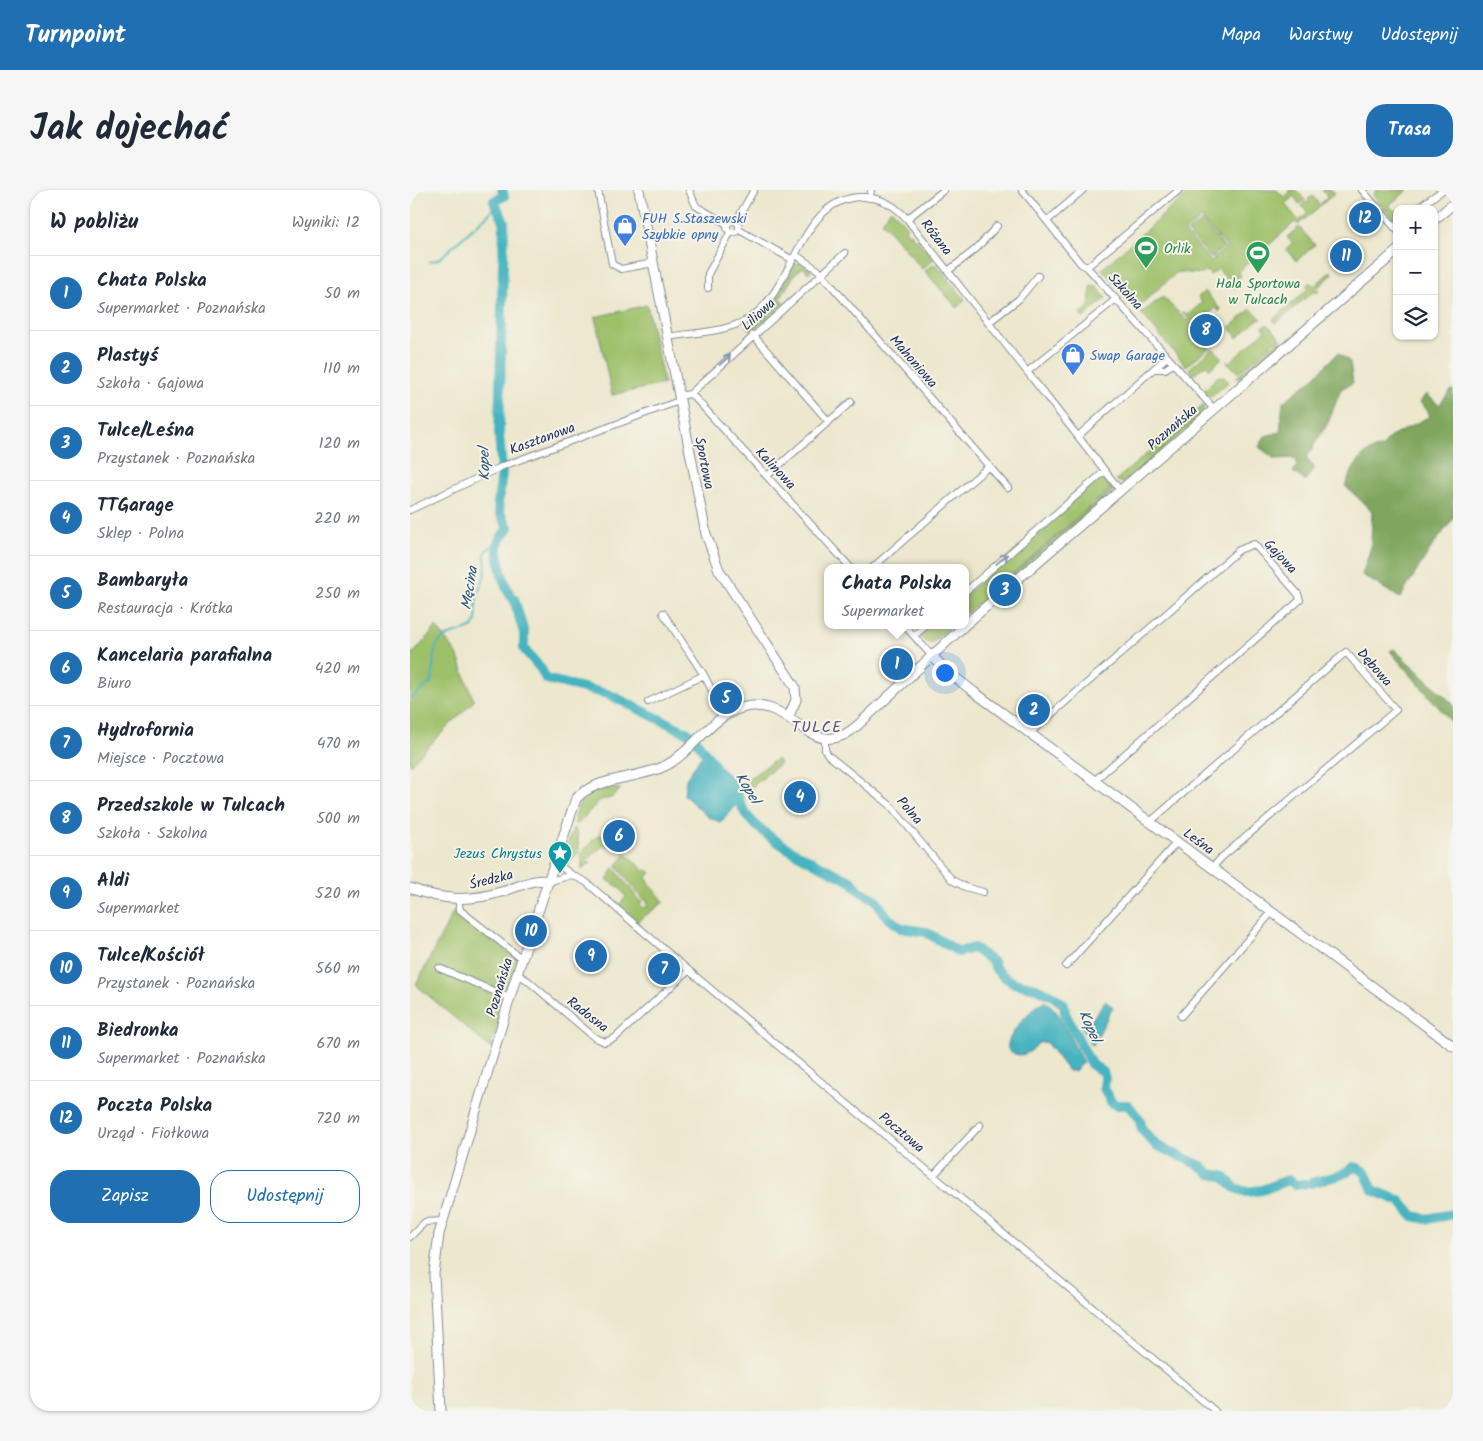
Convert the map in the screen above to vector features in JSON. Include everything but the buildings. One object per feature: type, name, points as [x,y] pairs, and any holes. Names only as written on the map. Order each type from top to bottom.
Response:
[{"type":"street","points":[[598,190],[612,264],[621,269],[654,263]]},
{"type":"street","name":"Sportowa","points":[[640,190],[700,509],[714,557],[732,590],[795,687],[796,700],[788,718]]},
{"type":"street","points":[[689,190],[696,206],[727,224]]},
{"type":"street","points":[[727,224],[736,221],[754,190]]},
{"type":"street","points":[[870,198],[871,190]]},
{"type":"street","points":[[907,219],[944,190]]},
{"type":"street","name":"Szkolna","points":[[1022,190],[1080,264],[1088,267],[1214,409]]},
{"type":"street","points":[[1047,221],[1083,190]]},
{"type":"street","points":[[1088,267],[1179,190]]},
{"type":"street","points":[[1362,190],[1393,224]]},
{"type":"street","points":[[1422,205],[1443,190]]},
{"type":"street","name":"Różana","points":[[668,337],[732,326],[748,319],[772,297],[816,219],[826,209],[846,199],[870,198],[891,205],[907,219],[1120,490]]},
{"type":"street","points":[[1438,217],[1453,204]]},
{"type":"street","points":[[708,288],[708,274],[730,233],[738,230],[739,226],[736,221]]},
{"type":"street","points":[[727,224],[727,229],[730,233]]},
{"type":"street","points":[[948,272],[972,253],[997,226]]},
{"type":"street","name":"Mahoniowa","points":[[738,230],[812,264],[1008,488]]},
{"type":"street","name":"Liliowa","points":[[690,394],[844,253]]},
{"type":"street","name":"Poznańska","points":[[969,622],[1393,254]]},
{"type":"street","points":[[988,323],[1018,299],[1038,276]]},
{"type":"street","points":[[1027,372],[1116,299]]},
{"type":"street","points":[[753,335],[829,422]]},
{"type":"street","points":[[1078,436],[1167,357]]},
{"type":"street","points":[[1155,369],[1165,369],[1173,364]]},
{"type":"street","points":[[679,398],[690,394]]},
{"type":"street","name":"Kalinowa","points":[[690,394],[847,564]]},
{"type":"street","name":"Kasztanowa","points":[[410,510],[503,466],[679,398]]},
{"type":"street","points":[[767,476],[851,402]]},
{"type":"street","points":[[877,564],[989,466]]},
{"type":"street","points":[[969,588],[1105,471]]},
{"type":"street","name":"Gajowa","points":[[1030,733],[1239,550],[1254,544],[1298,594],[1300,600],[1094,780]]},
{"type":"street","points":[[664,613],[704,675],[725,716]]},
{"type":"street","points":[[908,629],[931,655]]},
{"type":"street","points":[[914,636],[922,629]]},
{"type":"street","name":"Poznańska","points":[[441,1411],[434,1274],[437,1247],[443,1221],[517,974],[556,863],[573,806],[582,793],[592,787],[665,766],[725,716],[741,709],[753,706],[770,709],[825,739],[837,739],[851,731],[960,629]]},
{"type":"street","name":"Dębowa","points":[[1150,822],[1346,652],[1396,710],[1212,868]]},
{"type":"street","name":"Leśna","points":[[931,655],[947,671],[1453,1046]]},
{"type":"street","points":[[648,702],[704,675]]},
{"type":"street","name":"Polna","points":[[825,739],[828,755],[890,805],[952,880],[965,887],[983,892]]},
{"type":"street","points":[[1066,966],[1177,842]]},
{"type":"street","name":"Pocztowa","points":[[556,863],[572,875],[586,882],[688,971],[1215,1411]]},
{"type":"street","points":[[550,881],[572,875]]},
{"type":"street","name":"Średzka","points":[[410,888],[437,897],[458,899],[488,896],[538,880],[550,881]]},
{"type":"street","points":[[458,899],[460,910],[522,959]]},
{"type":"street","points":[[1181,1016],[1272,912]]},
{"type":"street","points":[[439,968],[510,998]]},
{"type":"street","name":"Radosna","points":[[517,974],[527,980],[594,1037],[605,1042],[615,1038],[688,971]]},
{"type":"street","points":[[934,1175],[980,1125]]},
{"type":"street","points":[[410,1237],[425,1222],[443,1221]]},
{"type":"green space","points":[[1191,190],[1277,190],[1284,197],[1290,192],[1288,190],[1296,190],[1305,200],[1299,204],[1294,196],[1285,204],[1299,221],[1308,213],[1301,206],[1306,201],[1310,202],[1308,199],[1313,196],[1319,205],[1328,197],[1322,190],[1331,190],[1335,193],[1298,225],[1295,222],[1238,272],[1241,276],[1237,280],[1240,283],[1234,288],[1218,269],[1210,275],[1206,271],[1202,274],[1177,272],[1137,308],[1102,269]],"holes":[[[1201,218],[1227,247],[1211,261],[1185,232]]]},
{"type":"green space","points":[[1376,190],[1408,190],[1389,205],[1393,210],[1393,218],[1373,195]]},
{"type":"green space","points":[[891,209],[907,226],[905,229],[909,235],[912,233],[915,240],[917,238],[920,242],[918,244],[922,245],[934,259],[922,269],[882,222]]},
{"type":"green space","points":[[1202,221],[1224,247],[1211,258],[1188,232]]},
{"type":"green space","points":[[1299,227],[1315,245],[1296,261],[1286,249],[1292,243],[1287,237]]},
{"type":"green space","points":[[796,263],[801,263],[812,270],[808,273],[803,267],[795,274],[780,298],[784,303],[752,331],[746,325],[769,306]]},
{"type":"green space","points":[[934,264],[940,267],[937,269],[939,271],[942,270],[949,279],[947,282],[951,282],[965,300],[957,308],[925,271]]},
{"type":"green space","points":[[1331,271],[1333,274],[1317,288],[1319,291],[1317,293],[1314,291],[1276,323],[1273,320],[1308,289],[1306,286],[1310,282],[1314,286]]},
{"type":"green space","points":[[1091,286],[1097,287],[1106,298],[1083,318],[1080,314],[1089,307]]},
{"type":"green space","points":[[1205,291],[1221,310],[1219,312],[1216,308],[1194,326],[1206,340],[1209,348],[1186,366],[1141,313],[1163,297],[1187,321],[1189,319],[1182,312],[1187,315],[1202,303],[1198,297]]},
{"type":"green space","points":[[647,305],[664,384],[612,395],[595,317]]},
{"type":"green space","points":[[1251,309],[1262,319],[1257,320],[1237,338],[1230,327]]},
{"type":"green space","points":[[1267,324],[1280,337],[1238,373],[1226,361],[1230,362],[1265,331],[1263,327]]},
{"type":"green space","points":[[1281,338],[1280,348],[1244,378],[1236,378]]},
{"type":"green space","points":[[1213,348],[1221,356],[1221,359],[1210,369],[1206,365],[1193,374],[1189,369]]},
{"type":"green space","points":[[1338,353],[1350,362],[1353,383],[1341,389],[1328,423],[1306,458],[1315,468],[1305,481],[1293,472],[1297,466],[1296,458],[1275,459],[1259,447],[1265,436],[1280,432],[1283,402],[1309,382]]},
{"type":"green space","points":[[1218,376],[1224,377],[1228,382],[1210,398],[1205,395],[1204,390]]},
{"type":"green space","points":[[1453,390],[1453,519],[1431,548],[1400,598],[1362,575],[1371,547],[1372,511],[1345,486],[1363,456],[1375,449],[1382,448],[1389,438],[1430,416],[1420,402],[1426,394],[1439,405]]},
{"type":"green space","points":[[1204,405],[1203,415],[1123,483],[1116,480]]},
{"type":"green space","points":[[1103,474],[1110,484],[1109,490],[969,611],[969,591]]},
{"type":"green space","points":[[1113,484],[1113,492],[983,606],[981,602],[1110,491]]},
{"type":"green space","points":[[436,627],[457,654],[474,701],[410,765],[410,653],[414,653]]},
{"type":"green space","points":[[925,629],[948,629],[932,643],[928,643],[918,636]]},
{"type":"green space","points":[[1394,649],[1453,704],[1453,724],[1390,651]]},
{"type":"green space","points":[[777,759],[780,763],[752,787],[746,780]]},
{"type":"green space","points":[[605,789],[621,789],[611,798],[600,800],[579,823],[575,824],[577,810],[582,800],[592,793]]},
{"type":"green space","points":[[573,828],[577,832],[579,852],[567,866],[562,861]]},
{"type":"green space","points":[[599,834],[609,838],[610,846],[603,846],[585,861],[590,863],[582,869],[581,853]]},
{"type":"green space","points":[[626,854],[645,871],[647,870],[651,873],[646,878],[664,902],[637,922],[618,906],[626,897],[619,887],[607,880],[614,868],[642,903],[640,904],[644,908],[648,906],[646,899],[644,900],[616,866]]},
{"type":"green space","points":[[455,909],[518,960],[490,1048],[416,985]]},
{"type":"water","points":[[708,756],[736,782],[743,795],[730,813],[720,822],[708,817],[684,795],[686,779],[701,757]]},
{"type":"water","points":[[1044,1001],[1051,1005],[1062,1020],[1083,1062],[1075,1071],[1068,1071],[1046,1042],[1038,1043],[1028,1053],[1020,1055],[1008,1049],[1008,1043],[1020,1022]]},
{"type":"water","points":[[1105,1001],[1113,1007],[1093,1045],[1090,1044],[1082,1026],[1091,1021]]},
{"type":"waterway","name":"Kopel","points":[[502,190],[504,196],[494,201],[504,222],[499,433],[502,473],[498,503],[500,513],[508,527],[499,541],[498,554],[504,580],[510,595],[514,599],[524,633],[524,649],[541,669],[546,679],[608,694],[692,735],[715,766]]},
{"type":"waterway","points":[[429,262],[439,259],[489,214],[495,205]]},
{"type":"waterway","name":"Męcina","points":[[410,699],[432,682],[437,644],[447,636],[467,630],[475,624],[476,600],[486,568],[485,556],[488,549],[499,543]]},
{"type":"waterway","name":"Kopel","points":[[733,789],[745,814],[769,836],[796,853],[852,882],[860,891],[875,899],[888,918],[901,928],[926,932],[959,952],[974,948],[993,962],[996,969],[1014,983],[1036,988],[1064,1004],[1065,1013],[1091,1064],[1103,1072],[1105,1078],[1104,1088],[1111,1102],[1117,1105],[1128,1105],[1140,1120],[1142,1130],[1156,1145],[1201,1166],[1210,1174],[1223,1176],[1235,1188],[1246,1192],[1262,1190],[1288,1180],[1296,1185],[1304,1184]]},
{"type":"waterway","name":"Kopel","points":[[1311,1183],[1341,1175],[1354,1167],[1365,1172],[1373,1190],[1400,1201],[1413,1216],[1427,1219],[1453,1214]]},
{"type":"place","name":"Poczta Polska","points":[[1365,218]]},
{"type":"place","name":"FUH S.Staszewski Szybkie opny","points":[[625,247]]},
{"type":"place","name":"Biedronka","points":[[1346,256]]},
{"type":"place","name":"Orlik","points":[[1146,269]]},
{"type":"place","name":"Hala Sportowa w Tulcach","points":[[1258,274]]},
{"type":"place","name":"Przedszkole w Tulcach","points":[[1206,330]]},
{"type":"place","name":"Swap Garage","points":[[1073,376]]},
{"type":"place","name":"Tulce/Leśna","points":[[1005,590]]},
{"type":"place","name":"Chata Polska","points":[[897,664]]},
{"type":"place","name":"Bambaryła","points":[[726,698]]},
{"type":"place","name":"Plastyś","points":[[1034,710]]},
{"type":"place","name":"TTGarage","points":[[800,797]]},
{"type":"place","name":"Kancelaria parafialna","points":[[619,836]]},
{"type":"place","name":"Jezus Chrystus","points":[[560,874]]},
{"type":"place","name":"Tulce/Kościół","points":[[531,931]]},
{"type":"place","name":"Aldi","points":[[591,956]]},
{"type":"place","name":"Hydrofornia","points":[[664,969]]},
{"type":"district","name":"TULCE","points":[[817,726]]}]
